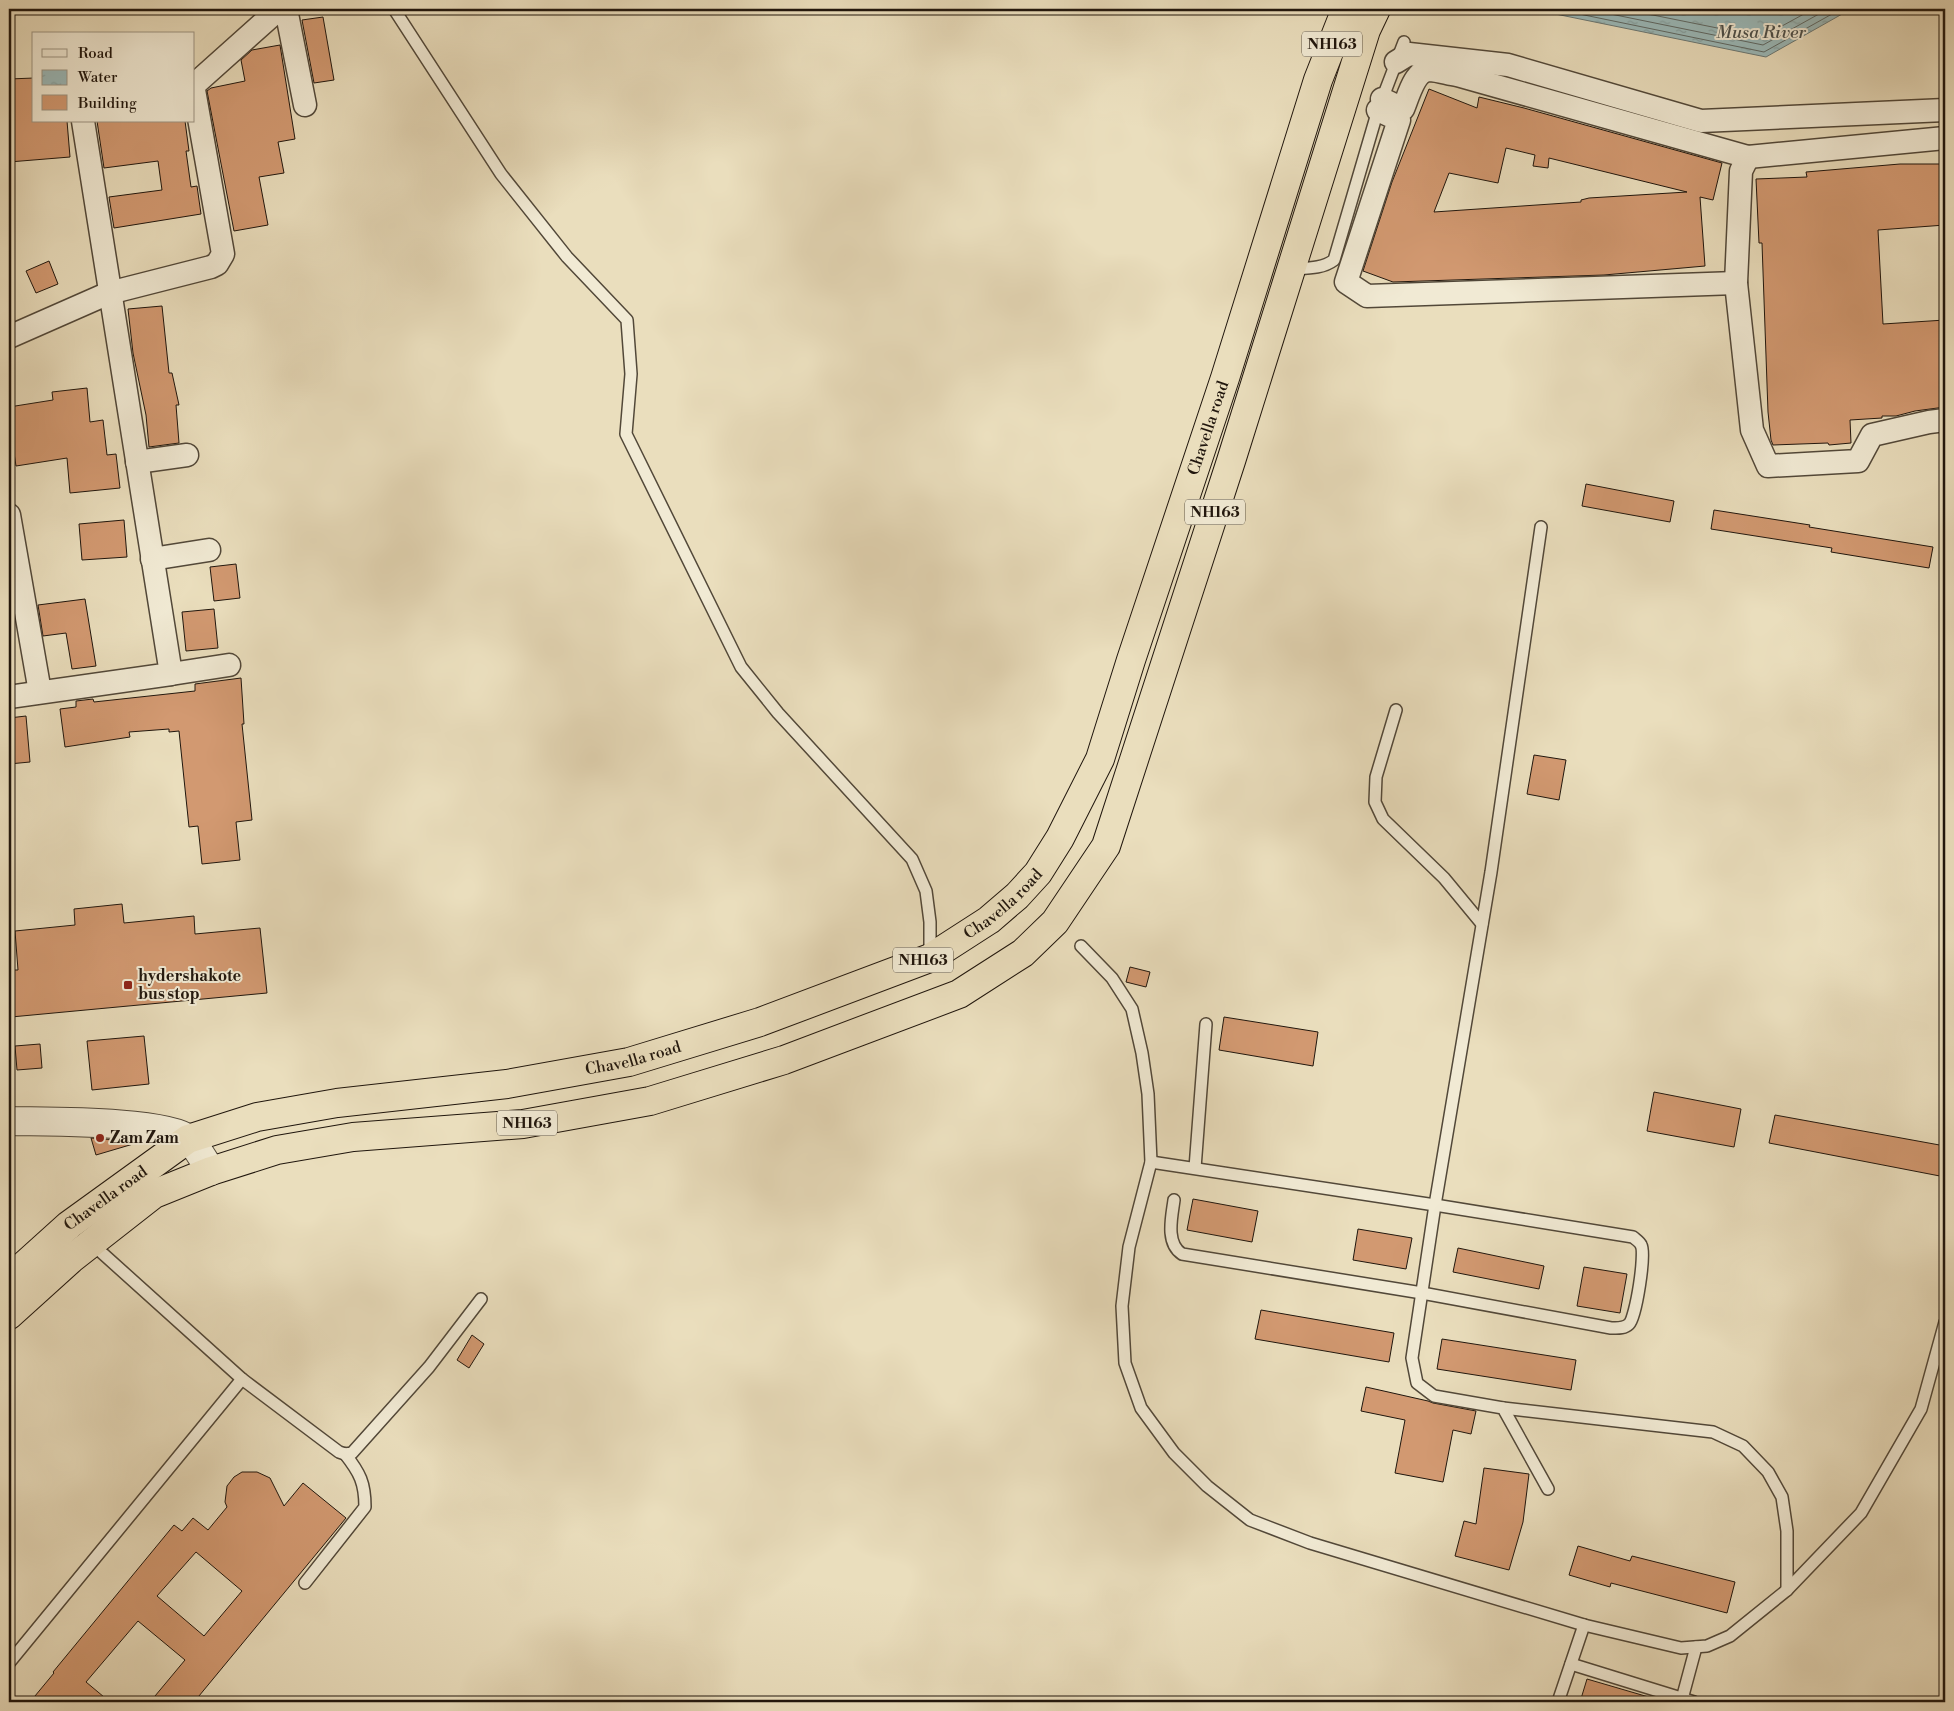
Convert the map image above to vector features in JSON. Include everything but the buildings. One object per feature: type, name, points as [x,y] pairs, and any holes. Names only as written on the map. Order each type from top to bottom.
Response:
[{"type":"highway","name":"Chavella road","points":[[9,1279],[70,1225],[188,1139],[258,1117],[337,1104],[507,1084],[629,1062],[760,1022],[930,958],[989,920],[1017,896],[1038,873],[1060,838],[1100,759],[1225,378],[1318,80],[1346,9]]},
{"type":"highway","name":"Chavella road","points":[[9,1315],[42,1284],[91,1243],[154,1194],[212,1171],[277,1150],[353,1137],[523,1124],[650,1101],[784,1060],[959,994],[1023,953],[1055,922],[1106,846],[1232,461],[1347,89],[1371,19]]},
{"type":"street","points":[[195,84],[279,9]]},
{"type":"street","points":[[286,9],[305,105]]},
{"type":"street","points":[[1416,80],[1397,59],[1409,54],[1508,65],[1701,121],[1945,110]]},
{"type":"street","points":[[1736,283],[1368,296],[1346,282],[1401,114],[1416,80],[1422,73],[1428,70],[1457,75],[1748,156],[1945,138]]},
{"type":"street","points":[[9,337],[110,293],[217,264],[223,254],[195,96]]},
{"type":"street","points":[[1380,105],[1401,114]]},
{"type":"street","points":[[83,122],[171,674]]},
{"type":"street","points":[[1748,156],[1741,171],[1736,283],[1752,430],[1768,466],[1858,461],[1872,435],[1945,420]]},
{"type":"street","points":[[136,462],[187,455]]},
{"type":"street","points":[[9,515],[40,692]]},
{"type":"street","points":[[152,559],[209,550]]},
{"type":"street","points":[[9,697],[229,665]]},
{"type":"street","points":[[9,1121],[116,1124],[164,1130],[188,1139],[212,1171]]},
{"type":"lane","points":[[394,9],[501,174],[567,257],[627,320],[631,374],[626,434],[741,667],[778,713],[912,859],[926,891],[930,922],[930,958]]},
{"type":"lane","points":[[1291,269],[1318,268],[1328,265],[1334,260],[1380,105],[1397,59]]},
{"type":"lane","points":[[1541,527],[1482,924],[1435,1204],[1412,1358],[1417,1383],[1434,1396],[1503,1408],[1713,1432],[1743,1446],[1768,1472],[1782,1497],[1787,1531],[1787,1590]]},
{"type":"lane","points":[[1396,710],[1376,777],[1375,802],[1383,819],[1444,878],[1482,924]]},
{"type":"lane","points":[[1082,946],[1112,978],[1132,1009],[1142,1053],[1148,1094],[1151,1162],[1128,1255],[1122,1306],[1125,1363],[1141,1408],[1174,1453],[1207,1486],[1250,1520],[1310,1543],[1584,1625],[1681,1648],[1707,1646],[1730,1636],[1787,1590],[1861,1513],[1921,1409],[1945,1322]]},
{"type":"lane","points":[[1195,1168],[1206,1024]]},
{"type":"lane","points":[[1151,1162],[1435,1204],[1632,1237],[1641,1244],[1644,1254],[1634,1314],[1629,1324],[1621,1328],[1611,1328],[1422,1293],[1182,1254],[1177,1251],[1172,1242],[1171,1229],[1174,1200]]},
{"type":"lane","points":[[91,1243],[242,1379],[339,1452],[345,1454],[352,1453],[429,1367],[481,1299]]},
{"type":"lane","points":[[9,1663],[242,1379]]},
{"type":"lane","points":[[1503,1408],[1548,1489]]},
{"type":"lane","points":[[305,1583],[364,1507],[365,1493],[362,1478],[345,1454]]},
{"type":"lane","points":[[1558,1702],[1584,1625]]},
{"type":"lane","points":[[1682,1698],[1696,1647]]},
{"type":"lane","points":[[1571,1664],[1694,1702]]},
{"type":"water","name":"Musa River","points":[[1531,9],[1851,9],[1766,57]]},
{"type":"place","name":"hydershakote bus stop","points":[[128,985]]},
{"type":"place","name":"Zam Zam","points":[[100,1138]]}]
